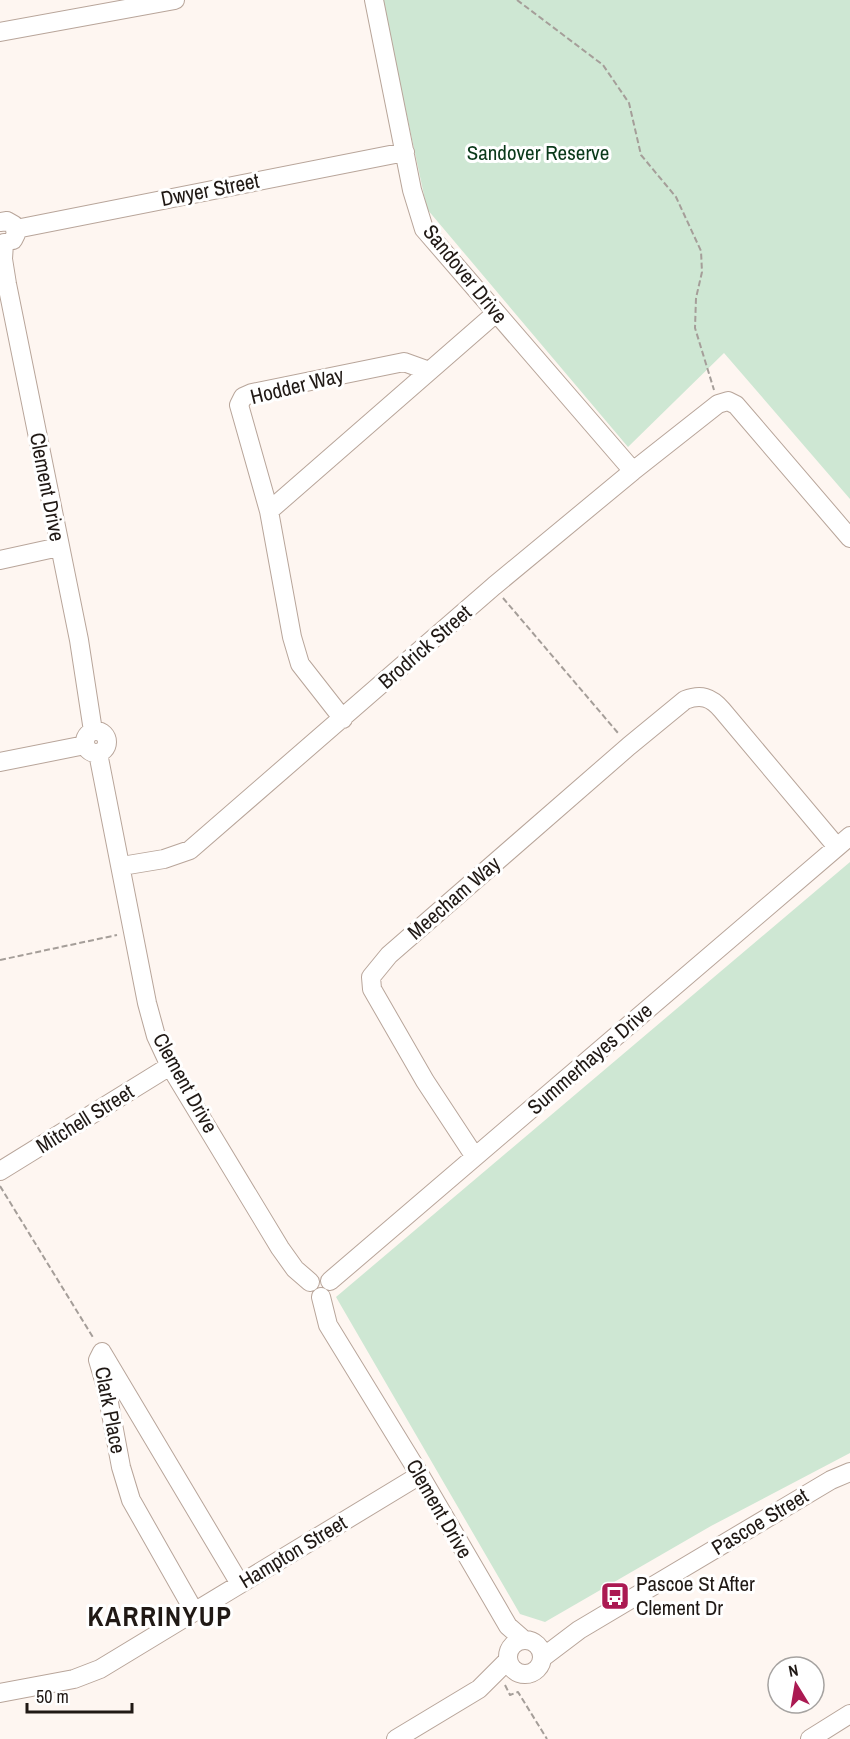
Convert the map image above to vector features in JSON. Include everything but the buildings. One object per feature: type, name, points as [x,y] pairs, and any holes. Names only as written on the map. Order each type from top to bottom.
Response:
[{"type":"street","points":[[0,32],[175,0]]},
{"type":"street","name":"Sandover Drive","points":[[374,0],[412,190],[424,230],[633,471]]},
{"type":"street","name":"Dwyer Street","points":[[5,234],[405,152]]},
{"type":"street","name":"Clement Drive","points":[[5,234],[3,260],[7,284],[79,640],[92,743],[122,866],[147,1003],[156,1036],[170,1066],[280,1248],[295,1269],[310,1282]]},
{"type":"street","points":[[269,511],[496,313]]},
{"type":"street","name":"Hodder Way","points":[[343,719],[300,664],[292,636],[269,511],[239,405],[243,397],[269,388],[404,362],[429,371]]},
{"type":"street","points":[[718,404],[728,401],[736,405],[850,538]]},
{"type":"street","name":"Brodrick Street","points":[[122,866],[164,859],[190,850],[494,586],[718,404]]},
{"type":"street","points":[[0,560],[59,547]]},
{"type":"street","name":"Meecham Way","points":[[476,1157],[407,1050],[372,989],[371,977],[390,955],[629,746],[685,700],[706,688],[722,710],[844,842]]},
{"type":"street","points":[[0,762],[92,743]]},
{"type":"street","name":"Summerhayes Drive","points":[[330,1281],[844,842]]},
{"type":"street","name":"Mitchell Street","points":[[0,1171],[170,1066]]},
{"type":"street","points":[[320,1275],[330,1281],[329,1293],[321,1297],[315,1296],[310,1292],[310,1282],[314,1277],[320,1275]]},
{"type":"street","name":"Clement Drive","points":[[321,1297],[328,1325],[420,1474],[523,1654]]},
{"type":"street","name":"Clark Place","points":[[102,1352],[240,1584]]},
{"type":"street","name":"Clark Place","points":[[102,1352],[98,1360],[106,1388],[121,1467],[131,1500],[194,1611]]},
{"type":"street","name":"Pascoe Street","points":[[523,1654],[579,1630],[831,1480],[850,1472]]},
{"type":"street","name":"Hampton Street","points":[[0,1694],[74,1679],[100,1669],[420,1474]]},
{"type":"street","points":[[396,1739],[479,1689],[523,1654]]},
{"type":"street","points":[[810,1739],[850,1714]]},
{"type":"path","points":[[517,0],[603,65],[629,103],[642,155],[676,197],[701,251],[702,272],[696,298],[695,328],[718,404]]},
{"type":"path","points":[[494,586],[629,746]]},
{"type":"path","points":[[0,960],[134,931]]},
{"type":"path","points":[[0,1186],[102,1352]]},
{"type":"path","points":[[518,1692],[547,1739]]},
{"type":"green space","name":"Sandover Reserve","points":[[382,0],[850,0],[850,499],[724,353],[628,447],[427,209]]},
{"type":"green space","points":[[850,862],[850,1453],[711,1526],[545,1622],[520,1614],[336,1297]]},
{"type":"place","name":"Pascoe St After Clement Dr","points":[[615,1596]]},
{"type":"district","name":"KARRINYUP","points":[[160,1617]]}]
